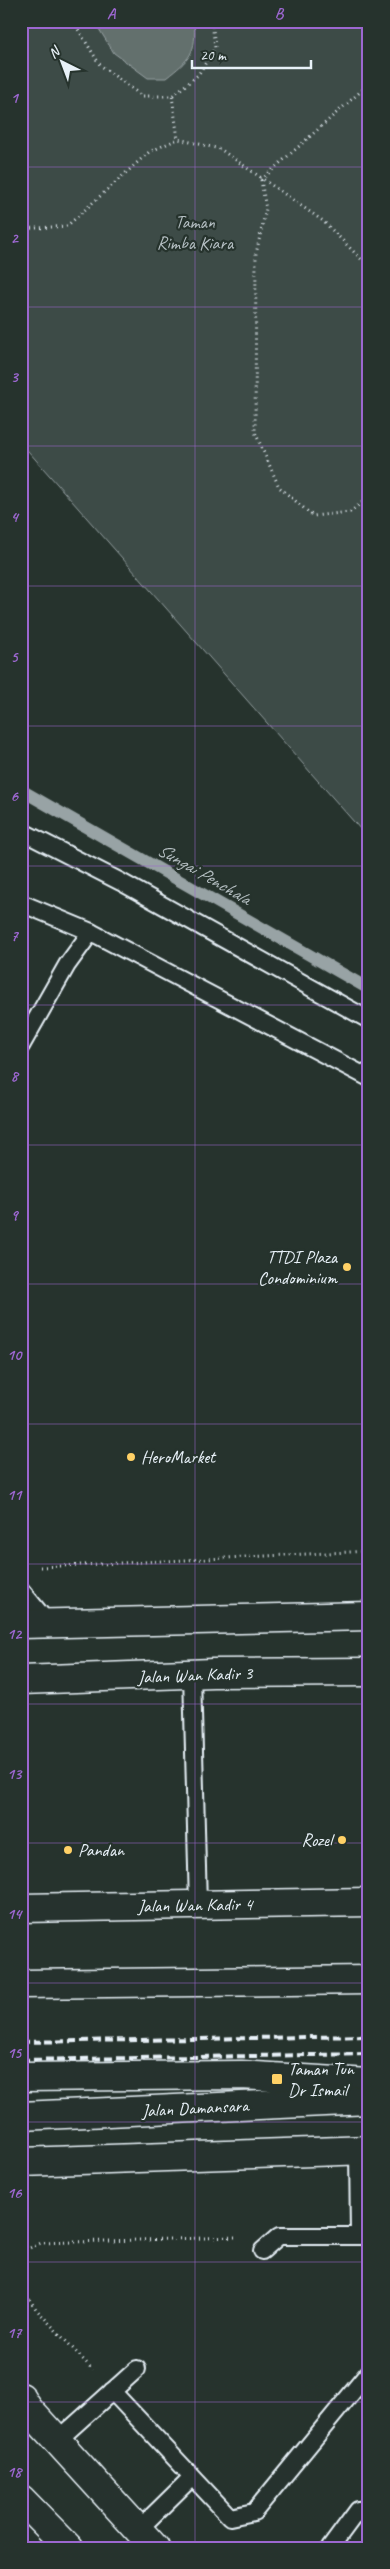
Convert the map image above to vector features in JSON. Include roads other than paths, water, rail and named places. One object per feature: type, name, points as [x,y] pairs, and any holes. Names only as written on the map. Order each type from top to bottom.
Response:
[{"type":"main road","points":[[34,1624],[369,1616]]},
{"type":"main road","name":"Jalan Wan Kadir 3","points":[[21,1680],[192,1674],[369,1672]]},
{"type":"main road","name":"Jalan Wan Kadir 4","points":[[21,1908],[369,1902]]},
{"type":"main road","points":[[21,1984],[369,1980]]},
{"type":"main road","points":[[21,2077],[241,2075],[369,2083]]},
{"type":"main road","name":"Jalan Damansara","points":[[21,2116],[369,2100]]},
{"type":"main road","points":[[21,2162],[363,2150]]},
{"type":"main road","points":[[23,2402],[147,2538]]},
{"type":"main road","points":[[21,2499],[68,2548]]},
{"type":"lane","points":[[21,831],[121,882],[369,1020]]},
{"type":"lane","points":[[21,903],[91,932],[369,1078]]},
{"type":"lane","points":[[21,1046],[68,965],[91,932]]},
{"type":"lane","points":[[21,1590],[34,1624]]},
{"type":"lane","points":[[192,1674],[198,1905]]},
{"type":"lane","points":[[262,2251],[279,2236],[364,2236],[363,2150]]},
{"type":"lane","points":[[58,2440],[137,2369]]},
{"type":"lane","points":[[112,2391],[230,2517],[254,2512],[369,2372]]},
{"type":"lane","points":[[147,2538],[192,2477]]},
{"type":"lane","points":[[330,2548],[358,2510],[369,2509]]},
{"type":"waterway","name":"Sungai Penchala","points":[[21,790],[369,989]]},
{"type":"railway","points":[[21,2042],[369,2036]]},
{"type":"railway","points":[[21,2060],[369,2054]]},
{"type":"place","name":"TTDI Plaza Condominium","points":[[347,1267]]},
{"type":"place","name":"HeroMarket","points":[[131,1457]]},
{"type":"place","name":"Rozel","points":[[342,1840]]},
{"type":"place","name":"Pandan","points":[[68,1850]]},
{"type":"place","name":"Taman Tun Dr Ismail","points":[[277,2079]]},
{"type":"park label","name":"Taman Rimba Kiara","points":[[195,232]]}]
